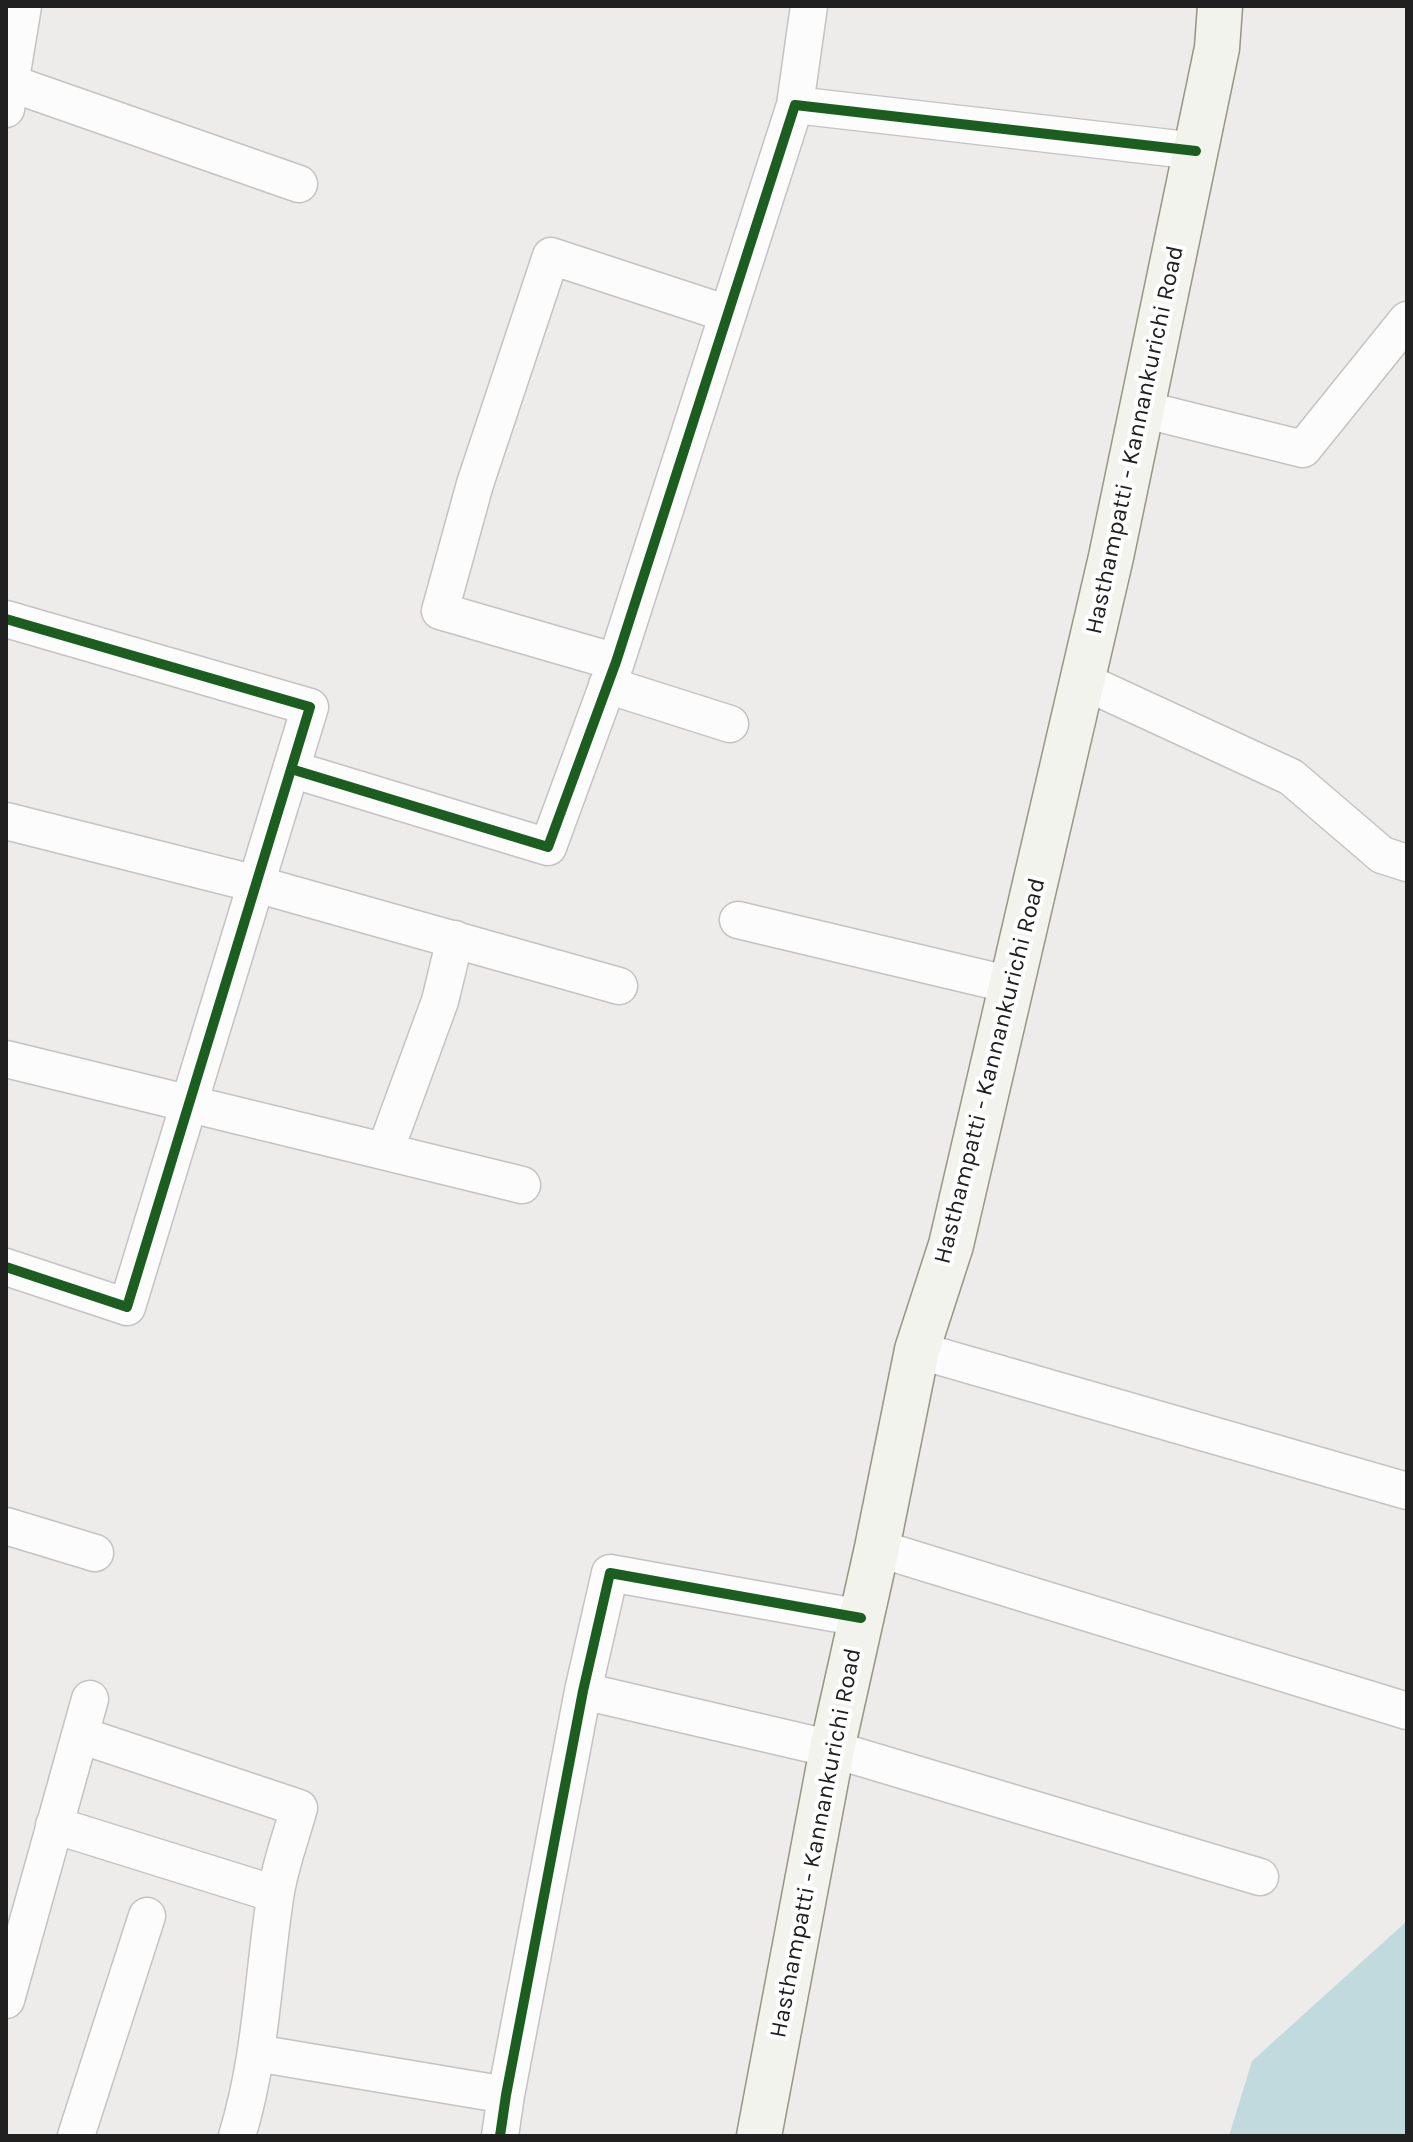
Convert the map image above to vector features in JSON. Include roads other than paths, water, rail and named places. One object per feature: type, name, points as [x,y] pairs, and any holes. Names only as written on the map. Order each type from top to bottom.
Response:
[{"type":"main road","name":"Hasthampatti - Kannankurichi Road","points":[[759,2136],[832,1749],[917,1350],[951,1245],[1111,557],[1217,48],[1220,6]]},
{"type":"street","points":[[23,6],[8,96],[299,184]]},
{"type":"street","points":[[291,769],[548,847],[612,673],[795,105],[809,6]]},
{"type":"street","points":[[795,105],[1196,151]]},
{"type":"street","points":[[728,314],[551,256],[475,484],[440,611],[612,673],[730,724]]},
{"type":"street","points":[[1142,409],[1303,449],[1407,320]]},
{"type":"street","points":[[6,619],[310,707],[127,1307],[6,1267]]},
{"type":"street","points":[[1083,681],[1291,777],[1382,855],[1407,863]]},
{"type":"street","points":[[6,821],[256,884],[619,986]]},
{"type":"street","points":[[738,920],[1011,985]]},
{"type":"street","points":[[385,1151],[440,1001],[455,939]]},
{"type":"street","points":[[6,1059],[522,1185]]},
{"type":"street","points":[[917,1350],[1407,1491]]},
{"type":"street","points":[[6,1526],[95,1553]]},
{"type":"street","points":[[877,1548],[1407,1711]]},
{"type":"street","points":[[500,2136],[583,1691],[610,1573],[861,1618]]},
{"type":"street","points":[[583,1691],[832,1749],[1260,1877]]},
{"type":"street","points":[[6,2000],[90,1699]]},
{"type":"street","points":[[80,1735],[299,1808],[275,1894],[256,2053],[237,2136]]},
{"type":"street","points":[[54,1825],[275,1894]]},
{"type":"street","points":[[76,2136],[147,1916]]},
{"type":"street","points":[[256,2053],[506,2095]]},
{"type":"water","points":[[1407,1921],[1407,2136],[1229,2136],[1252,2061]]}]
